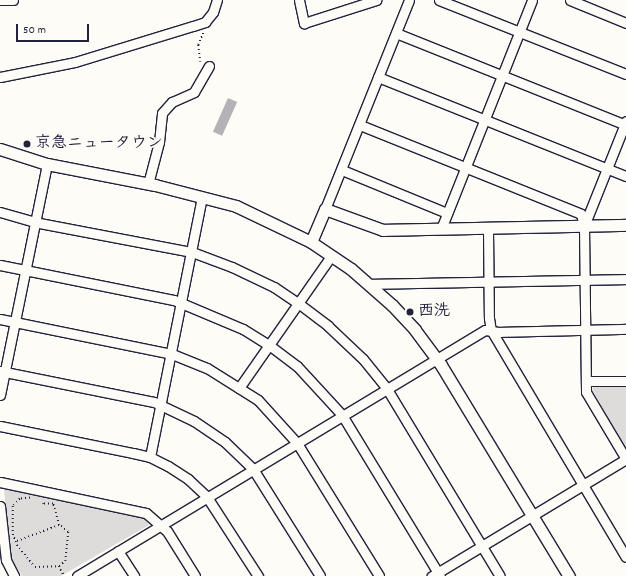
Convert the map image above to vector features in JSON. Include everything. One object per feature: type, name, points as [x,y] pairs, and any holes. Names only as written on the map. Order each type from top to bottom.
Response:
[{"type":"street","points":[[0,0],[13,0]]},
{"type":"street","points":[[0,77],[75,62],[205,22],[217,0]]},
{"type":"street","points":[[299,0],[304,23],[376,0]]},
{"type":"street","points":[[311,242],[342,170],[410,0]]},
{"type":"street","points":[[438,0],[521,31],[626,74]]},
{"type":"street","points":[[441,229],[521,31],[532,0]]},
{"type":"street","points":[[570,0],[626,23]]},
{"type":"street","points":[[396,33],[625,124],[584,226]]},
{"type":"street","points":[[148,184],[159,142],[162,114],[172,102],[194,92],[209,66]]},
{"type":"street","points":[[378,77],[485,118],[626,176]]},
{"type":"street","points":[[0,265],[183,302],[243,329],[269,345],[297,366],[342,415],[437,575],[533,514],[626,459],[586,392],[584,226],[581,214],[360,125]]},
{"type":"street","points":[[0,149],[47,164],[148,184],[236,206],[311,242],[369,284],[415,330],[436,358],[533,514],[569,576]]},
{"type":"street","points":[[0,395],[2,372],[15,323],[34,222],[47,164]]},
{"type":"street","points":[[342,170],[448,213]]},
{"type":"street","points":[[150,457],[183,302],[202,197]]},
{"type":"street","points":[[325,210],[376,229],[488,229],[626,225]]},
{"type":"street","points":[[0,212],[34,222],[192,252],[232,267],[274,287],[298,303],[328,326],[363,359],[387,389],[500,576]]},
{"type":"street","points":[[488,229],[488,282],[491,330],[626,557]]},
{"type":"street","points":[[239,388],[331,256]]},
{"type":"street","points":[[369,284],[626,279]]},
{"type":"street","points":[[0,319],[172,354],[207,368],[258,400],[297,442],[379,576]]},
{"type":"street","points":[[77,576],[484,330],[500,332],[626,329]]},
{"type":"street","points":[[2,372],[161,405],[194,421],[225,442],[253,469],[320,576]]},
{"type":"street","points":[[586,381],[626,381]]},
{"type":"street","points":[[0,426],[150,457],[188,479],[207,497],[258,576]]},
{"type":"street","points":[[0,482],[43,495],[146,513],[161,525],[195,576]]},
{"type":"street","points":[[0,506],[6,560],[14,576]]},
{"type":"street","points":[[118,551],[134,576]]},
{"type":"path","points":[[205,22],[206,26],[198,45],[200,62],[209,66]]},
{"type":"path","points":[[43,495],[43,504],[53,504],[59,524],[68,532],[65,561],[59,566],[35,566],[16,542],[13,506],[20,499],[43,495]]},
{"type":"path","points":[[16,542],[59,524]]},
{"type":"path","points":[[59,566],[64,576]]},
{"type":"shaded area","points":[[228,98],[237,102],[222,136],[213,132]]},
{"type":"shaded area","points":[[626,385],[626,449],[592,389],[595,386]]},
{"type":"shaded area","points":[[7,486],[130,512],[144,518],[149,525],[61,576],[22,576],[10,556],[4,489]]},
{"type":"place","name":"京急ニュータウン","points":[[27,144]]},
{"type":"place","name":"西洗","points":[[410,312]]}]
